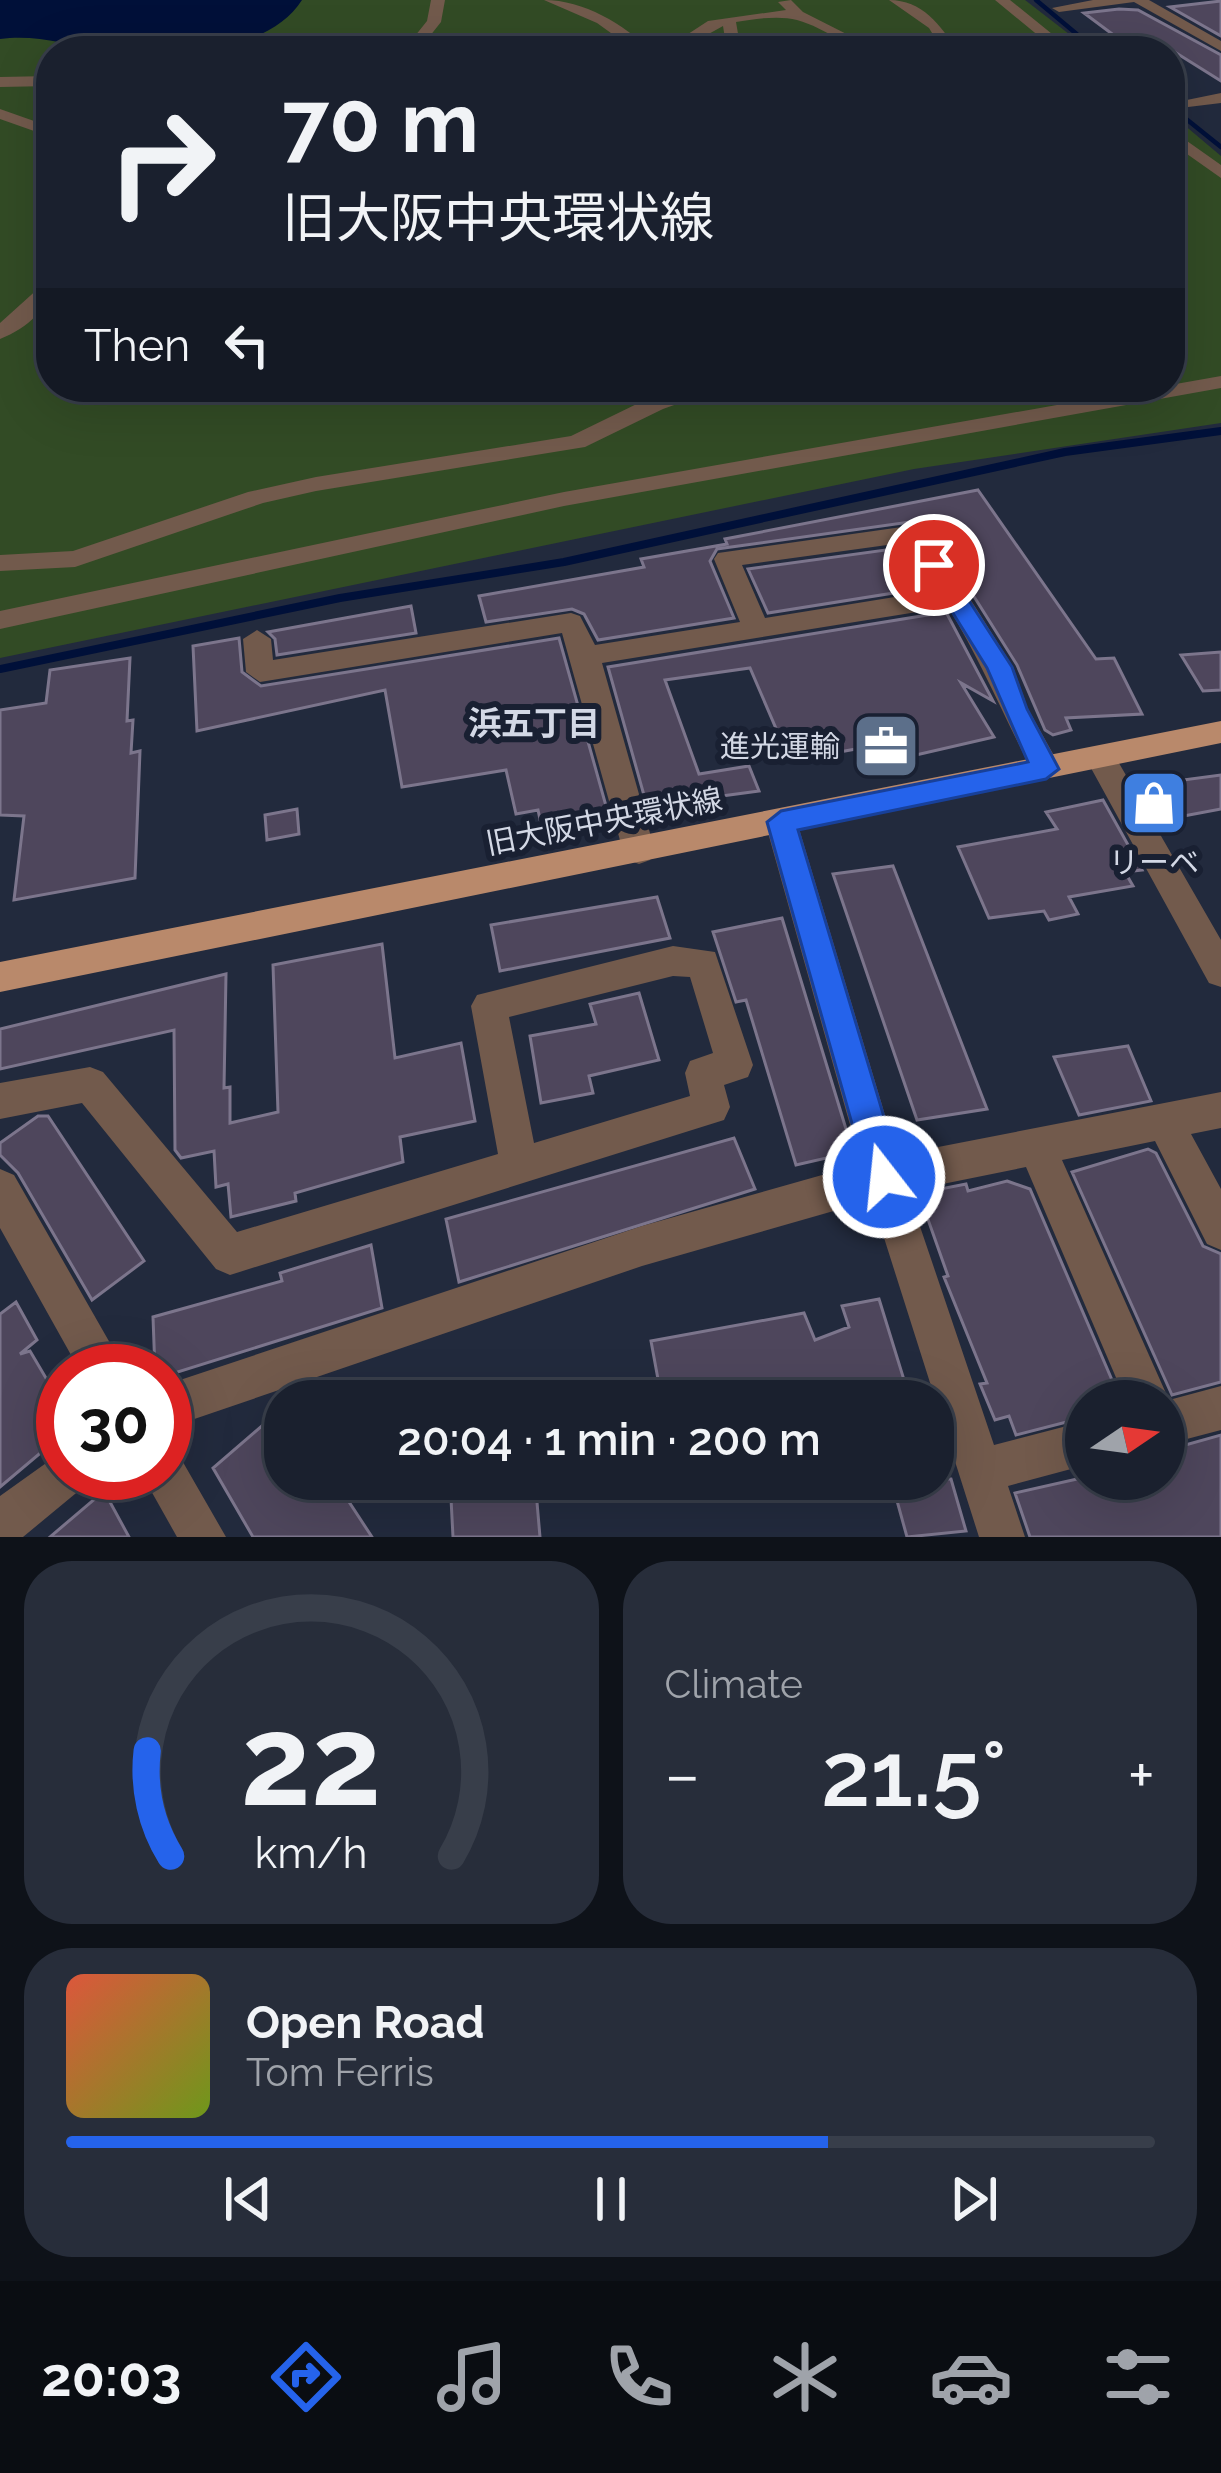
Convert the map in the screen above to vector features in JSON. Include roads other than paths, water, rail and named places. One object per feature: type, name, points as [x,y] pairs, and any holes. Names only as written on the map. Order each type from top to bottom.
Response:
[{"type":"main road","name":"旧大阪中央環状線","points":[[0,977],[1221,732]]},
{"type":"street","points":[[422,36],[434,22],[438,0]]},
{"type":"street","points":[[550,0],[602,20],[624,36]]},
{"type":"street","points":[[783,0],[798,15],[842,36]]},
{"type":"street","points":[[896,0],[934,25],[941,36]]},
{"type":"street","points":[[1002,0],[1047,36]]},
{"type":"street","points":[[1059,8],[1127,0]]},
{"type":"street","points":[[1139,0],[1221,47]]},
{"type":"street","points":[[691,36],[736,12],[798,15]]},
{"type":"street","points":[[0,82],[36,81]]},
{"type":"street","points":[[1185,103],[1221,98]]},
{"type":"street","points":[[0,114],[36,127]]},
{"type":"street","points":[[1185,145],[1221,173]]},
{"type":"street","points":[[0,333],[36,304]]},
{"type":"street","points":[[1185,388],[1221,382]]},
{"type":"street","points":[[0,563],[75,559],[257,497],[316,484],[578,442],[662,402]]},
{"type":"street","points":[[0,620],[564,499],[1109,402]]},
{"type":"street","points":[[756,629],[727,559],[916,532],[999,667],[1014,709],[1046,769]]},
{"type":"street","points":[[586,656],[952,597]]},
{"type":"street","points":[[257,639],[260,672],[571,622],[586,656],[639,851]]},
{"type":"street","points":[[1100,759],[1221,971]]},
{"type":"street","points":[[781,822],[884,1177],[1002,1537]]},
{"type":"street","points":[[0,1101],[90,1084],[230,1255],[519,1166],[710,1107],[703,1073],[735,1065],[704,963],[673,961],[489,1006],[519,1166]]},
{"type":"street","points":[[192,1398],[642,1246],[884,1177],[1221,1110]]},
{"type":"street","points":[[1164,1120],[1221,1230]]},
{"type":"street","points":[[1036,1146],[1139,1380]]},
{"type":"street","points":[[0,1189],[89,1344]]},
{"type":"street","points":[[1185,1417],[1221,1408]]},
{"type":"street","points":[[980,1471],[1065,1449]]},
{"type":"street","points":[[0,1526],[36,1497]]},
{"type":"street","points":[[180,1500],[203,1537]]},
{"type":"water","points":[[0,0],[302,0],[286,19],[256,36],[0,39]]},
{"type":"waterway","points":[[1036,0],[1079,36]]},
{"type":"waterway","points":[[1185,118],[1221,147]]},
{"type":"waterway","points":[[0,669],[340,598],[564,562],[1065,452],[1221,431]]},
{"type":"place","name":"進光運輸","points":[[886,746]]},
{"type":"place","name":"リーベ","points":[[1154,803]]},
{"type":"district","name":"浜五丁目","points":[[534,723]]}]
